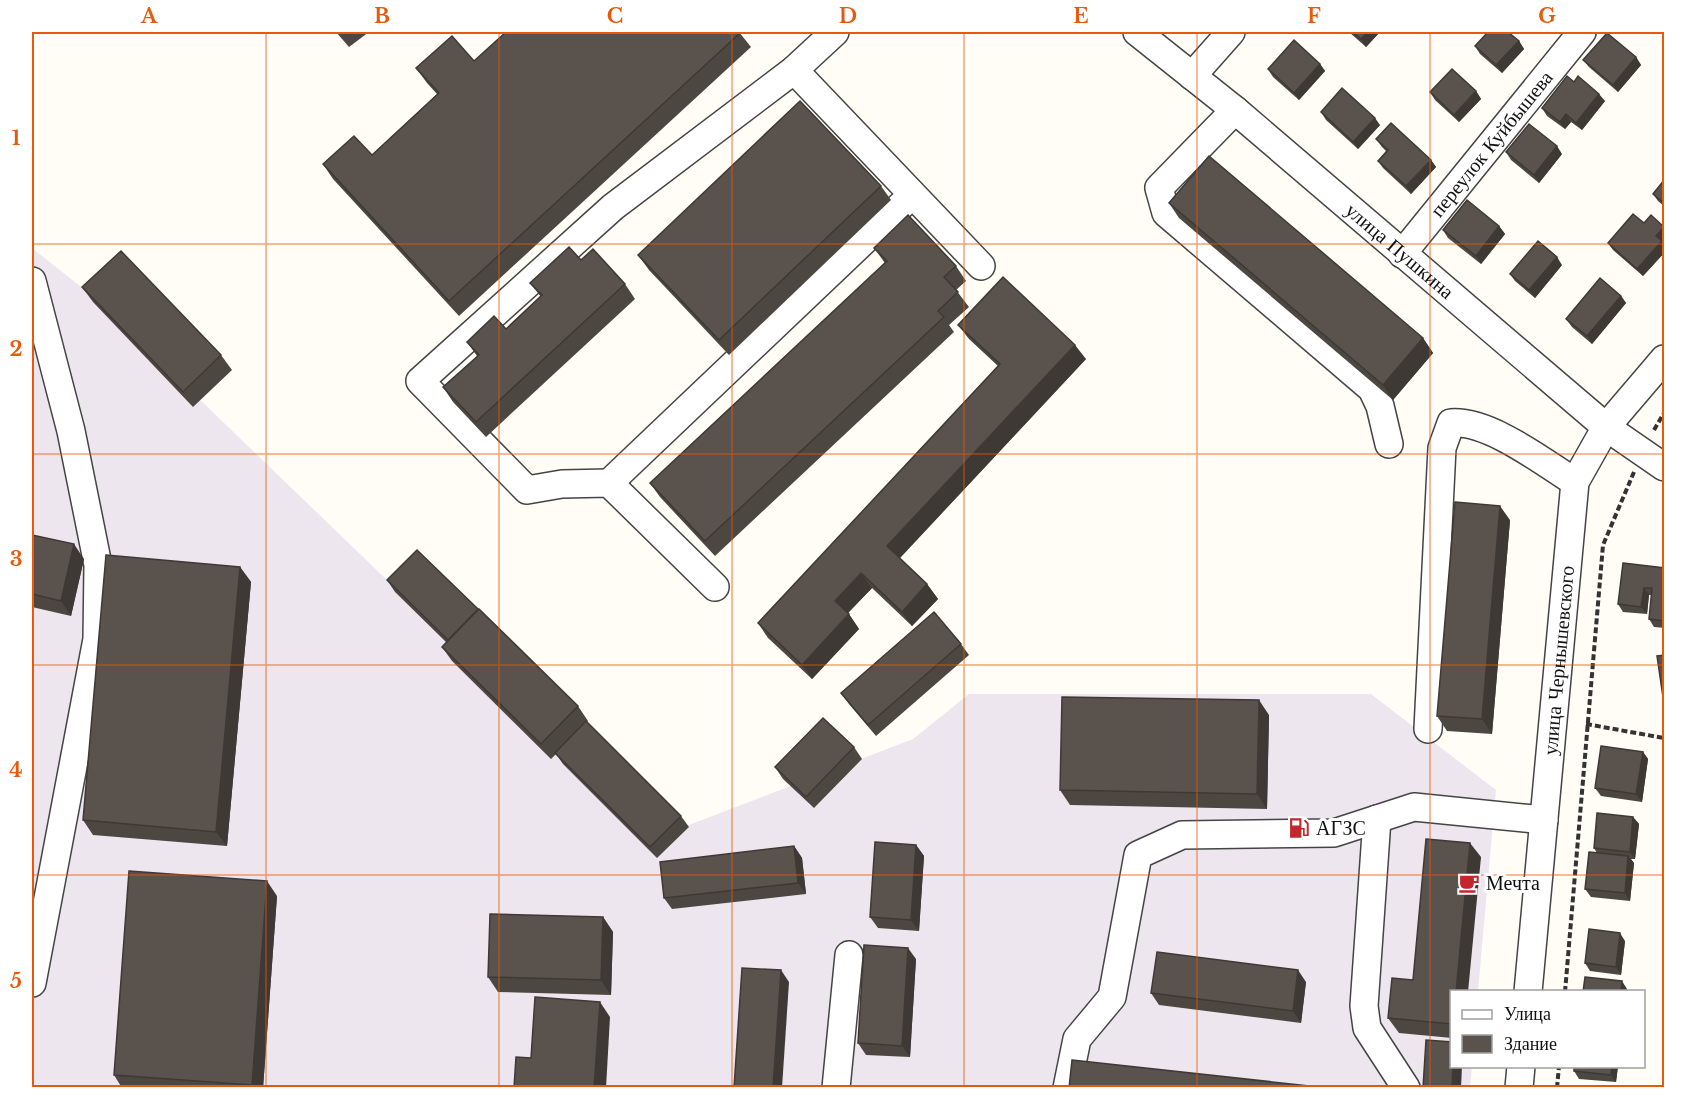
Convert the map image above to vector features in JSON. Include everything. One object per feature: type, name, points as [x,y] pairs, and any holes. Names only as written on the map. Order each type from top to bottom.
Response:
[{"type":"street","points":[[835,32],[794,70],[613,207],[420,381],[527,490],[562,484],[609,483],[912,195]]},
{"type":"street","name":"улица Пушкина","points":[[1137,32],[1235,110],[1606,428],[1665,467]]},
{"type":"street","points":[[1192,76],[1231,32]]},
{"type":"street","name":"переулок Куйбышева","points":[[1402,254],[1582,32]]},
{"type":"street","points":[[794,70],[981,266]]},
{"type":"street","points":[[1235,110],[1159,188],[1166,213],[1372,389],[1380,406],[1389,444]]},
{"type":"street","points":[[32,281],[71,431],[98,566],[97,639],[32,983]]},
{"type":"street","name":"улица Чернышевского","points":[[1528,990],[1575,482],[1606,428],[1665,359]]},
{"type":"street","points":[[1428,729],[1442,448],[1451,423],[1467,422],[1516,446],[1575,482]]},
{"type":"street","points":[[609,483],[715,587]]},
{"type":"street","points":[[1067,1088],[1077,1039],[1112,997],[1138,855],[1182,835],[1334,833],[1414,807],[1544,820]]},
{"type":"street","points":[[1377,819],[1364,1006],[1367,1028],[1406,1088]]},
{"type":"street","points":[[836,1088],[849,955]]},
{"type":"street","points":[[1519,1088],[1521,1068]]},
{"type":"path","points":[[1565,990],[1586,724],[1604,545],[1642,452],[1665,413]]},
{"type":"path","points":[[1586,724],[1665,738]]},
{"type":"path","points":[[1557,1088],[1559,1068]]},
{"type":"shaded area","points":[[32,248],[90,294],[655,838],[913,739],[969,694],[1371,694],[1496,790],[1478,990],[1450,990],[1450,1068],[1472,1068],[1470,1087],[32,1087]]},
{"type":"building","points":[[506,32],[740,33],[449,301],[323,164],[354,136],[372,155],[439,93],[416,68],[452,36],[474,61]]},
{"type":"building","points":[[1352,32],[1368,32],[1361,39]]},
{"type":"building","points":[[1488,32],[1508,32],[1519,41],[1496,65],[1475,46]]},
{"type":"building","points":[[1607,33],[1636,57],[1613,85],[1583,60]]},
{"type":"building","points":[[1294,40],[1320,64],[1294,93],[1268,69]]},
{"type":"building","points":[[1452,69],[1476,91],[1454,115],[1430,92]]},
{"type":"building","points":[[1567,76],[1574,82],[1578,76],[1599,94],[1576,123],[1566,114],[1560,122],[1542,108]]},
{"type":"building","points":[[1342,88],[1375,118],[1353,142],[1321,112]]},
{"type":"building","points":[[800,101],[881,186],[719,340],[638,255]]},
{"type":"building","points":[[1391,123],[1431,160],[1406,186],[1378,161],[1388,150],[1376,139]]},
{"type":"building","points":[[1529,124],[1557,146],[1534,175],[1506,152]]},
{"type":"building","points":[[1209,156],[1423,338],[1383,385],[1169,203]]},
{"type":"building","points":[[1665,179],[1665,204],[1653,194]]},
{"type":"building","points":[[1467,200],[1499,226],[1476,256],[1443,230]]},
{"type":"building","points":[[1633,214],[1644,223],[1651,215],[1664,227],[1656,236],[1662,241],[1637,269],[1608,243]]},
{"type":"building","points":[[908,215],[956,266],[944,277],[958,292],[938,311],[944,317],[705,541],[650,483],[887,261],[874,248]]},
{"type":"building","points":[[1538,241],[1557,257],[1529,290],[1510,274]]},
{"type":"building","points":[[569,247],[581,260],[593,249],[625,284],[476,422],[443,387],[479,355],[467,342],[494,316],[506,329],[542,295],[530,283]]},
{"type":"building","points":[[121,251],[221,355],[183,392],[82,287]]},
{"type":"building","points":[[1003,277],[1075,345],[887,546],[927,584],[902,612],[861,573],[835,601],[849,614],[802,665],[758,623],[1000,364],[958,325]]},
{"type":"building","points":[[1600,278],[1621,296],[1587,336],[1566,319]]},
{"type":"building","points":[[1455,502],[1500,506],[1482,719],[1437,716]]},
{"type":"building","points":[[32,535],[74,544],[61,601],[32,594]]},
{"type":"building","points":[[417,550],[478,609],[448,640],[387,580]]},
{"type":"building","points":[[106,555],[240,567],[216,832],[83,820]]},
{"type":"building","points":[[1623,563],[1665,568],[1665,621],[1649,619],[1652,588],[1644,588],[1641,607],[1618,604]]},
{"type":"building","points":[[479,609],[578,706],[541,744],[442,647]]},
{"type":"building","points":[[934,612],[961,644],[868,725],[841,693]]},
{"type":"building","points":[[1665,655],[1665,704],[1664,704],[1657,656]]},
{"type":"building","points":[[1062,697],[1259,700],[1257,794],[1060,790]]},
{"type":"building","points":[[823,718],[854,747],[806,797],[775,767]]},
{"type":"building","points":[[586,721],[681,816],[650,847],[555,753]]},
{"type":"building","points":[[1601,746],[1643,752],[1636,794],[1595,788]]},
{"type":"building","points":[[1597,813],[1633,817],[1630,852],[1594,848]]},
{"type":"building","points":[[1426,839],[1470,843],[1456,990],[1450,990],[1450,1024],[1388,1018],[1392,978],[1413,980]]},
{"type":"building","points":[[875,842],[916,845],[911,920],[870,917]]},
{"type":"building","points":[[794,846],[798,883],[664,898],[660,862]]},
{"type":"building","points":[[1589,852],[1628,856],[1625,893],[1585,889]]},
{"type":"building","points":[[129,871],[267,881],[252,1085],[114,1075]]},
{"type":"building","points":[[490,914],[603,917],[601,980],[488,977]]},
{"type":"building","points":[[1589,929],[1620,933],[1616,967],[1585,963]]},
{"type":"building","points":[[864,945],[908,948],[902,1046],[858,1043]]},
{"type":"building","points":[[1157,952],[1298,970],[1293,1011],[1151,993]]},
{"type":"building","points":[[742,968],[781,970],[773,1088],[734,1088]]},
{"type":"building","points":[[1585,977],[1622,981],[1621,990],[1583,990]]},
{"type":"building","points":[[535,997],[600,1002],[594,1088],[514,1088],[516,1057],[531,1058]]},
{"type":"building","points":[[1426,1040],[1450,1042],[1452,1088],[1423,1088]]},
{"type":"building","points":[[1072,1060],[1328,1088],[1069,1088]]},
{"type":"building","points":[[1574,1068],[1612,1068],[1611,1075],[1574,1071]]},
{"type":"place","name":"АГЗС","points":[[1299,828]]},
{"type":"place","name":"Мечта","points":[[1469,883]]}]
